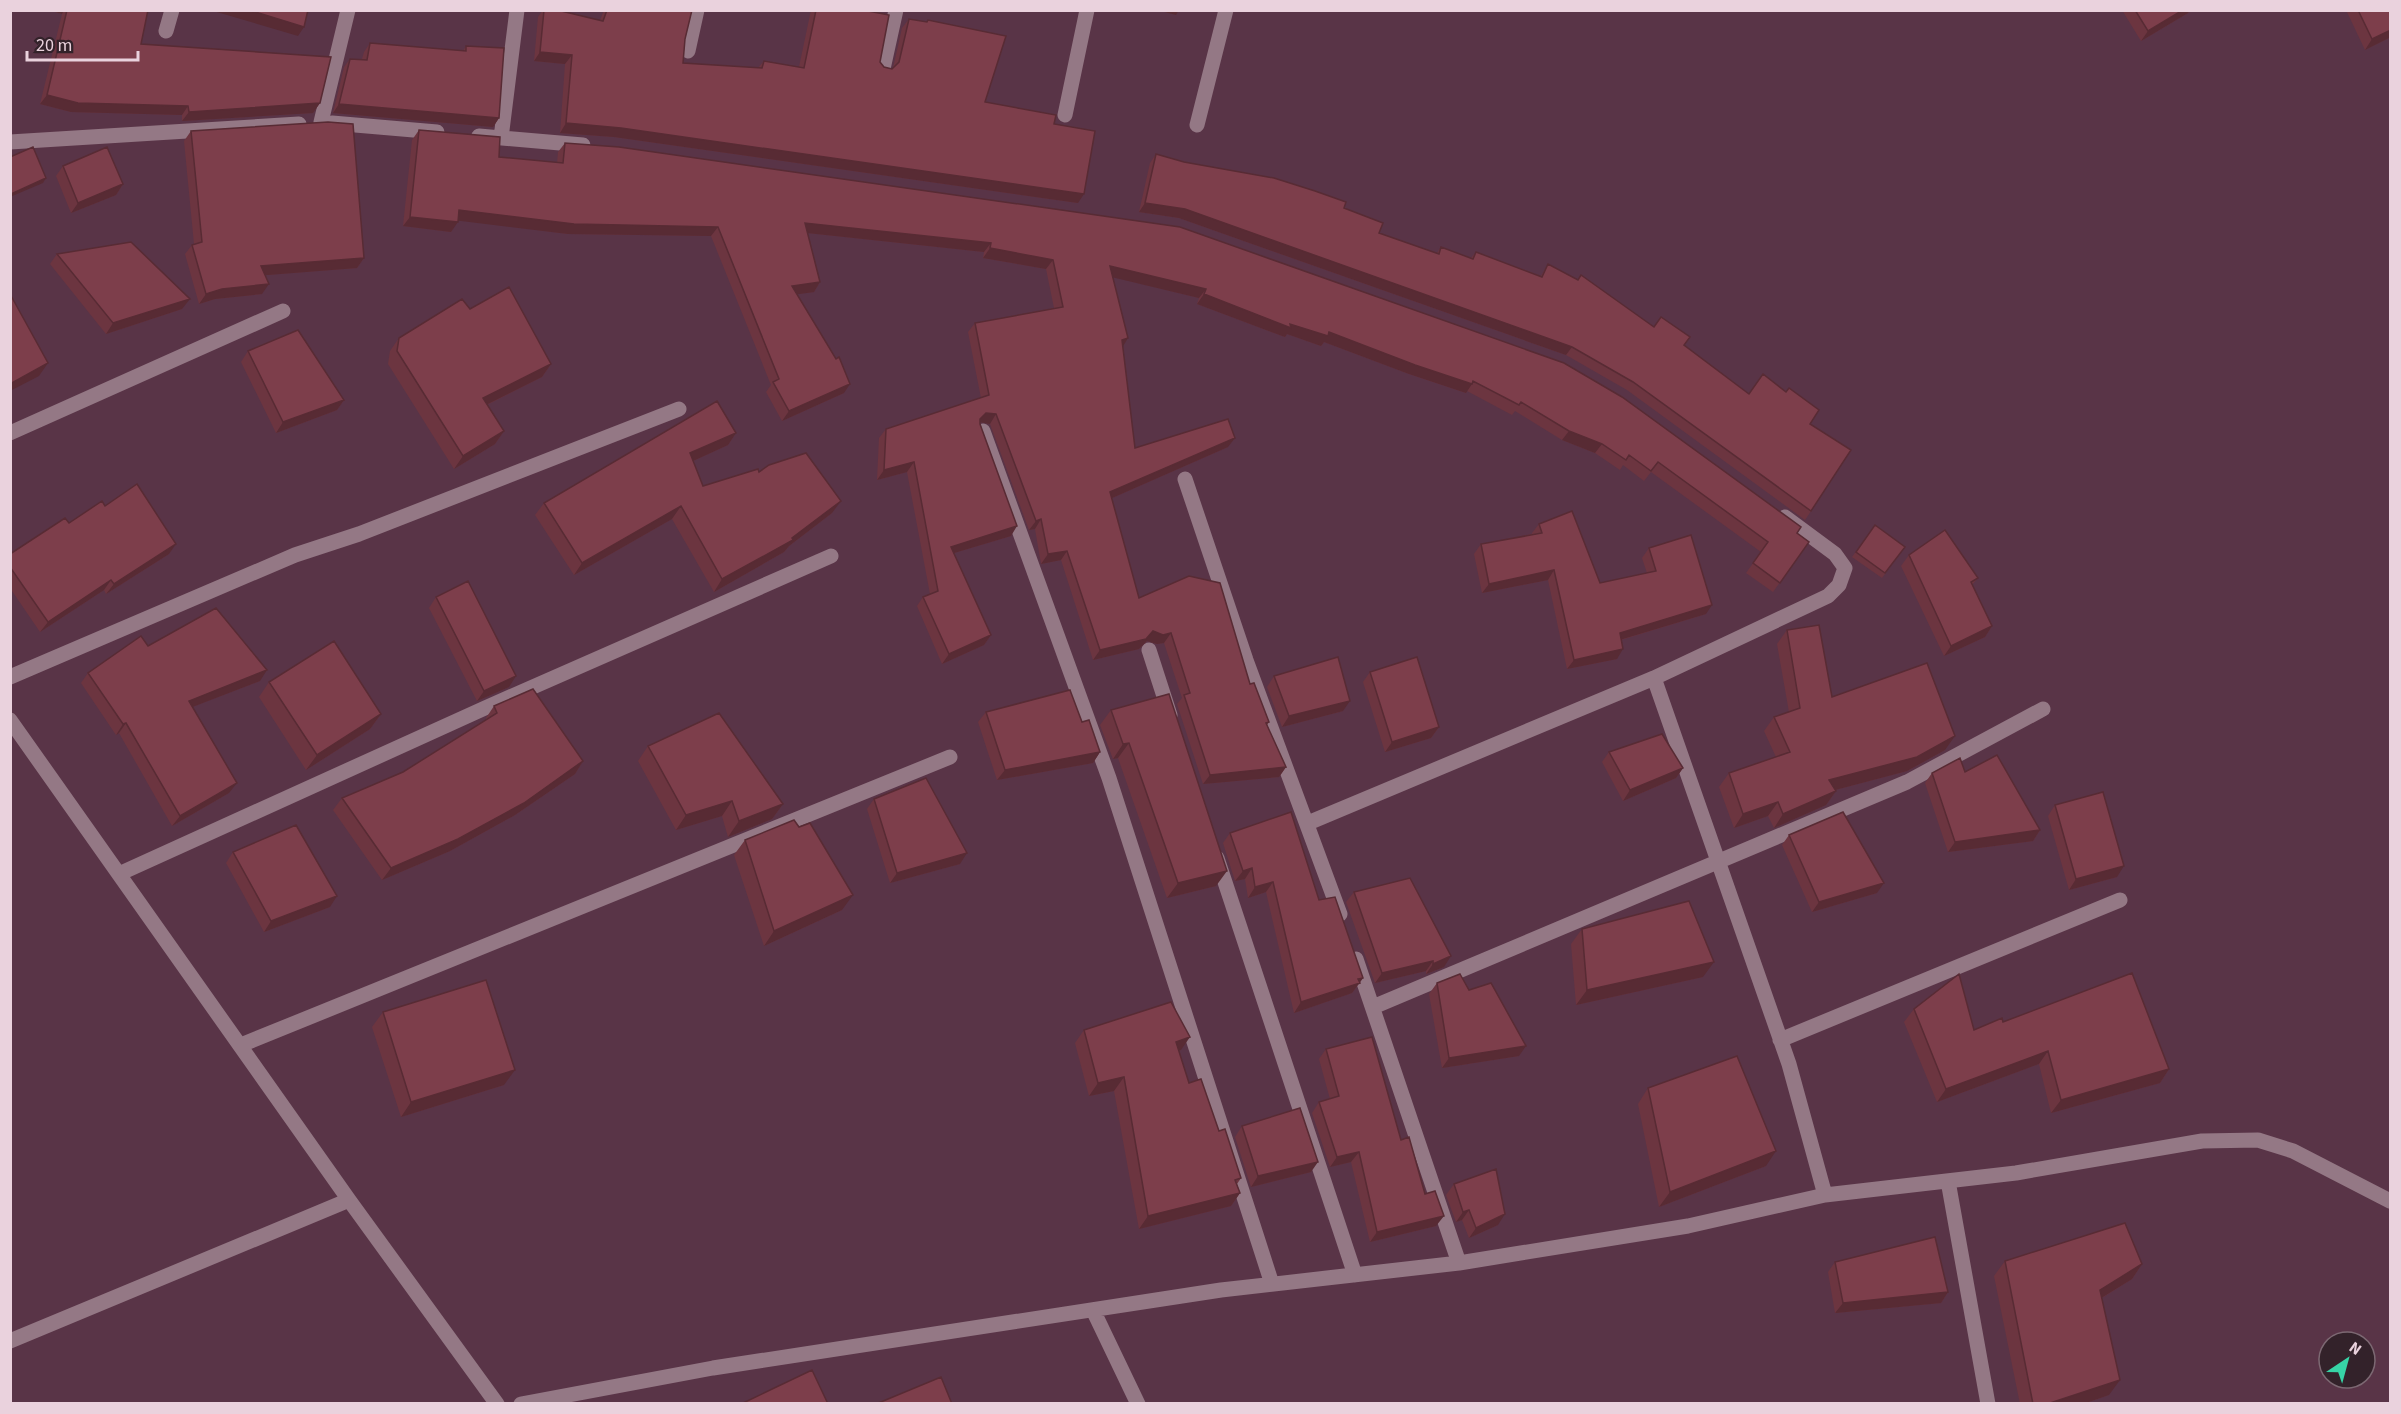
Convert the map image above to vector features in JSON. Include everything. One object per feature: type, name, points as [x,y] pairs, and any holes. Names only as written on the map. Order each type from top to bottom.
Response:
[{"type":"street","points":[[166,32],[172,10]]},
{"type":"street","points":[[321,122],[348,10]]},
{"type":"street","points":[[501,138],[517,10]]},
{"type":"street","points":[[688,51],[697,10]]},
{"type":"street","points":[[883,69],[896,10]]},
{"type":"street","points":[[1065,115],[1087,10]]},
{"type":"street","points":[[1197,125],[1226,10]]},
{"type":"street","points":[[10,142],[321,122],[601,147]]},
{"type":"street","points":[[10,433],[283,311]]},
{"type":"street","points":[[10,677],[295,555],[359,534],[679,409]]},
{"type":"street","points":[[983,431],[1109,778],[1272,1284]]},
{"type":"street","points":[[1185,478],[1246,660],[1308,823],[1373,1007],[1459,1263]]},
{"type":"street","points":[[1308,823],[1654,678],[1828,596],[1839,585],[1845,568],[1835,554],[1770,506]]},
{"type":"street","points":[[121,873],[496,703],[831,556]]},
{"type":"street","points":[[1149,650],[1175,729]]},
{"type":"street","points":[[1654,678],[1780,1040],[1825,1195]]},
{"type":"street","points":[[1373,1007],[1907,782],[2043,709]]},
{"type":"street","points":[[10,720],[121,873],[349,1200],[497,1404]]},
{"type":"street","points":[[241,1045],[950,757]]},
{"type":"street","points":[[1212,843],[1355,1275]]},
{"type":"street","points":[[1780,1040],[2120,900]]},
{"type":"street","points":[[522,1404],[713,1368],[1272,1284],[1459,1263],[1688,1226],[1825,1195],[2016,1173],[2202,1141],[2258,1140],[2293,1151],[2391,1201]]},
{"type":"street","points":[[1948,1181],[1988,1404]]},
{"type":"street","points":[[10,1341],[349,1200]]},
{"type":"street","points":[[1093,1310],[1138,1404]]},
{"type":"building","points":[[67,10],[148,10],[141,44],[331,57],[320,103],[189,112],[188,106],[78,103],[47,95]]},
{"type":"building","points":[[249,10],[308,10],[304,27]]},
{"type":"building","points":[[544,10],[557,10],[603,21],[607,10],[692,10],[685,39],[683,63],[762,68],[764,61],[804,68],[816,10],[863,10],[889,15],[880,62],[884,67],[892,69],[899,62],[909,19],[927,22],[928,20],[1006,36],[985,102],[1056,115],[1054,124],[1095,131],[1084,194],[621,128],[566,123],[572,55],[540,52]]},
{"type":"building","points":[[2135,10],[2183,10],[2148,31]]},
{"type":"building","points":[[2358,10],[2391,10],[2391,30],[2372,39]]},
{"type":"building","points":[[370,43],[466,51],[466,46],[504,48],[499,118],[339,104],[350,59],[367,60]]},
{"type":"building","points":[[328,122],[353,124],[364,258],[261,266],[269,284],[222,289],[206,294],[192,245],[202,242],[191,131]]},
{"type":"building","points":[[419,130],[500,137],[499,157],[563,163],[565,143],[619,147],[1180,227],[1564,363],[1622,397],[1801,527],[1797,533],[1809,542],[1780,583],[1753,563],[1768,542],[1658,462],[1651,471],[1629,455],[1626,460],[1602,444],[1569,431],[1521,402],[1519,405],[1473,381],[1472,384],[1415,365],[1329,332],[1328,336],[1290,324],[1291,328],[1204,294],[1206,289],[1110,266],[1128,338],[1122,340],[1135,448],[1228,419],[1235,438],[1110,492],[1139,598],[1189,576],[1220,583],[1250,684],[1254,683],[1269,722],[1266,723],[1286,767],[1210,775],[1184,695],[1190,693],[1171,633],[1163,635],[1153,631],[1146,639],[1100,650],[1067,551],[1048,554],[1041,519],[1036,521],[996,414],[986,413],[980,419],[980,424],[1017,526],[951,547],[991,635],[949,654],[923,597],[938,591],[914,462],[884,470],[886,429],[989,395],[975,323],[1063,307],[1053,260],[990,248],[991,243],[805,223],[820,282],[792,286],[836,359],[839,357],[850,384],[789,411],[773,382],[779,379],[718,227],[574,224],[459,210],[458,222],[410,217]]},
{"type":"building","points":[[33,147],[46,178],[11,194],[10,157]]},
{"type":"building","points":[[107,147],[123,184],[78,203],[63,166]]},
{"type":"building","points":[[1156,154],[1184,162],[1274,178],[1315,191],[1346,202],[1344,208],[1383,223],[1379,233],[1439,254],[1441,247],[1473,259],[1476,252],[1542,277],[1548,264],[1578,280],[1581,275],[1654,327],[1661,317],[1690,337],[1684,345],[1749,394],[1763,374],[1786,392],[1789,388],[1819,410],[1810,424],[1851,450],[1811,511],[1633,382],[1572,347],[1185,209],[1145,203]]},
{"type":"building","points":[[131,242],[190,299],[113,323],[57,254]]},
{"type":"building","points":[[509,287],[551,364],[483,398],[504,431],[463,456],[397,351],[399,338],[462,299],[470,309]]},
{"type":"building","points":[[10,294],[48,363],[10,384]]},
{"type":"building","points":[[298,330],[344,400],[283,422],[248,351]]},
{"type":"building","points":[[717,401],[736,433],[690,453],[703,486],[758,469],[759,472],[769,465],[806,453],[841,501],[792,538],[793,540],[722,579],[681,506],[582,563],[544,503]]},
{"type":"building","points":[[137,484],[176,544],[114,584],[111,580],[48,622],[10,567],[10,554],[65,518],[69,523],[102,501],[105,506]]},
{"type":"building","points":[[1572,511],[1600,583],[1656,571],[1649,548],[1691,535],[1712,605],[1620,633],[1623,649],[1574,660],[1554,570],[1489,584],[1481,544],[1542,533],[1539,524]]},
{"type":"building","points":[[1875,525],[1905,547],[1885,573],[1856,552]]},
{"type":"building","points":[[1945,530],[1978,578],[1971,582],[1992,626],[1951,646],[1909,555]]},
{"type":"building","points":[[468,581],[516,676],[484,691],[436,597]]},
{"type":"building","points":[[216,608],[267,670],[189,701],[237,783],[180,816],[126,723],[123,724],[88,673],[141,636],[148,646]]},
{"type":"building","points":[[1819,625],[1832,697],[1927,663],[1955,736],[1917,757],[1829,780],[1836,791],[1783,814],[1778,802],[1743,814],[1729,773],[1790,752],[1774,717],[1800,708],[1787,630]]},
{"type":"building","points":[[334,641],[381,714],[317,755],[269,682]]},
{"type":"building","points":[[1338,657],[1350,701],[1289,716],[1274,676]]},
{"type":"building","points":[[1417,657],[1439,727],[1392,742],[1370,672]]},
{"type":"building","points":[[533,689],[583,761],[524,803],[458,839],[391,868],[342,798],[403,772],[497,713],[494,706]]},
{"type":"building","points":[[1070,690],[1082,722],[1089,720],[1100,752],[1005,770],[986,712]]},
{"type":"building","points":[[1169,694],[1227,871],[1178,883],[1129,743],[1123,744],[1111,710]]},
{"type":"building","points":[[719,713],[783,804],[739,821],[732,801],[686,815],[648,746]]},
{"type":"building","points":[[1662,734],[1683,768],[1630,790],[1609,752]]},
{"type":"building","points":[[1997,755],[2040,830],[1955,842],[1932,773],[1960,758],[1965,772]]},
{"type":"building","points":[[926,778],[967,853],[897,873],[874,799]]},
{"type":"building","points":[[2103,792],[2124,866],[2076,879],[2055,805]]},
{"type":"building","points":[[1291,812],[1319,900],[1335,897],[1363,978],[1358,979],[1360,983],[1301,1002],[1273,882],[1255,887],[1252,868],[1243,871],[1230,833]]},
{"type":"building","points":[[1843,812],[1884,883],[1819,902],[1789,835]]},
{"type":"building","points":[[794,820],[799,827],[810,823],[853,895],[774,931],[745,840]]},
{"type":"building","points":[[296,825],[337,896],[271,921],[233,852]]},
{"type":"building","points":[[1410,878],[1451,956],[1433,964],[1433,961],[1382,973],[1354,892]]},
{"type":"building","points":[[1689,901],[1714,962],[1587,990],[1582,929]]},
{"type":"building","points":[[2132,973],[2169,1069],[2061,1100],[2048,1051],[1946,1089],[1914,1009],[1959,974],[1974,1030],[2002,1018],[2003,1022]]},
{"type":"building","points":[[1460,974],[1469,990],[1491,983],[1526,1046],[1449,1058],[1437,983]]},
{"type":"building","points":[[486,980],[515,1070],[411,1102],[383,1012]]},
{"type":"building","points":[[1171,1002],[1190,1037],[1176,1042],[1189,1083],[1201,1079],[1219,1131],[1225,1129],[1241,1178],[1235,1180],[1240,1193],[1148,1216],[1124,1077],[1098,1083],[1084,1030]]},
{"type":"building","points":[[1372,1037],[1401,1140],[1409,1137],[1425,1194],[1435,1191],[1444,1216],[1377,1232],[1359,1152],[1337,1157],[1319,1102],[1339,1096],[1326,1049]]},
{"type":"building","points":[[1737,1056],[1776,1151],[1670,1192],[1648,1088]]},
{"type":"building","points":[[1300,1108],[1318,1162],[1258,1176],[1242,1126]]},
{"type":"building","points":[[1496,1169],[1505,1214],[1476,1228],[1469,1210],[1463,1212],[1454,1184]]},
{"type":"building","points":[[2125,1223],[2142,1264],[2100,1290],[2120,1380],[2047,1404],[2033,1404],[2005,1261]]},
{"type":"building","points":[[1935,1237],[1948,1292],[1843,1303],[1835,1262]]},
{"type":"building","points":[[812,1370],[828,1404],[741,1404]]},
{"type":"building","points":[[941,1377],[952,1404],[876,1404]]}]
